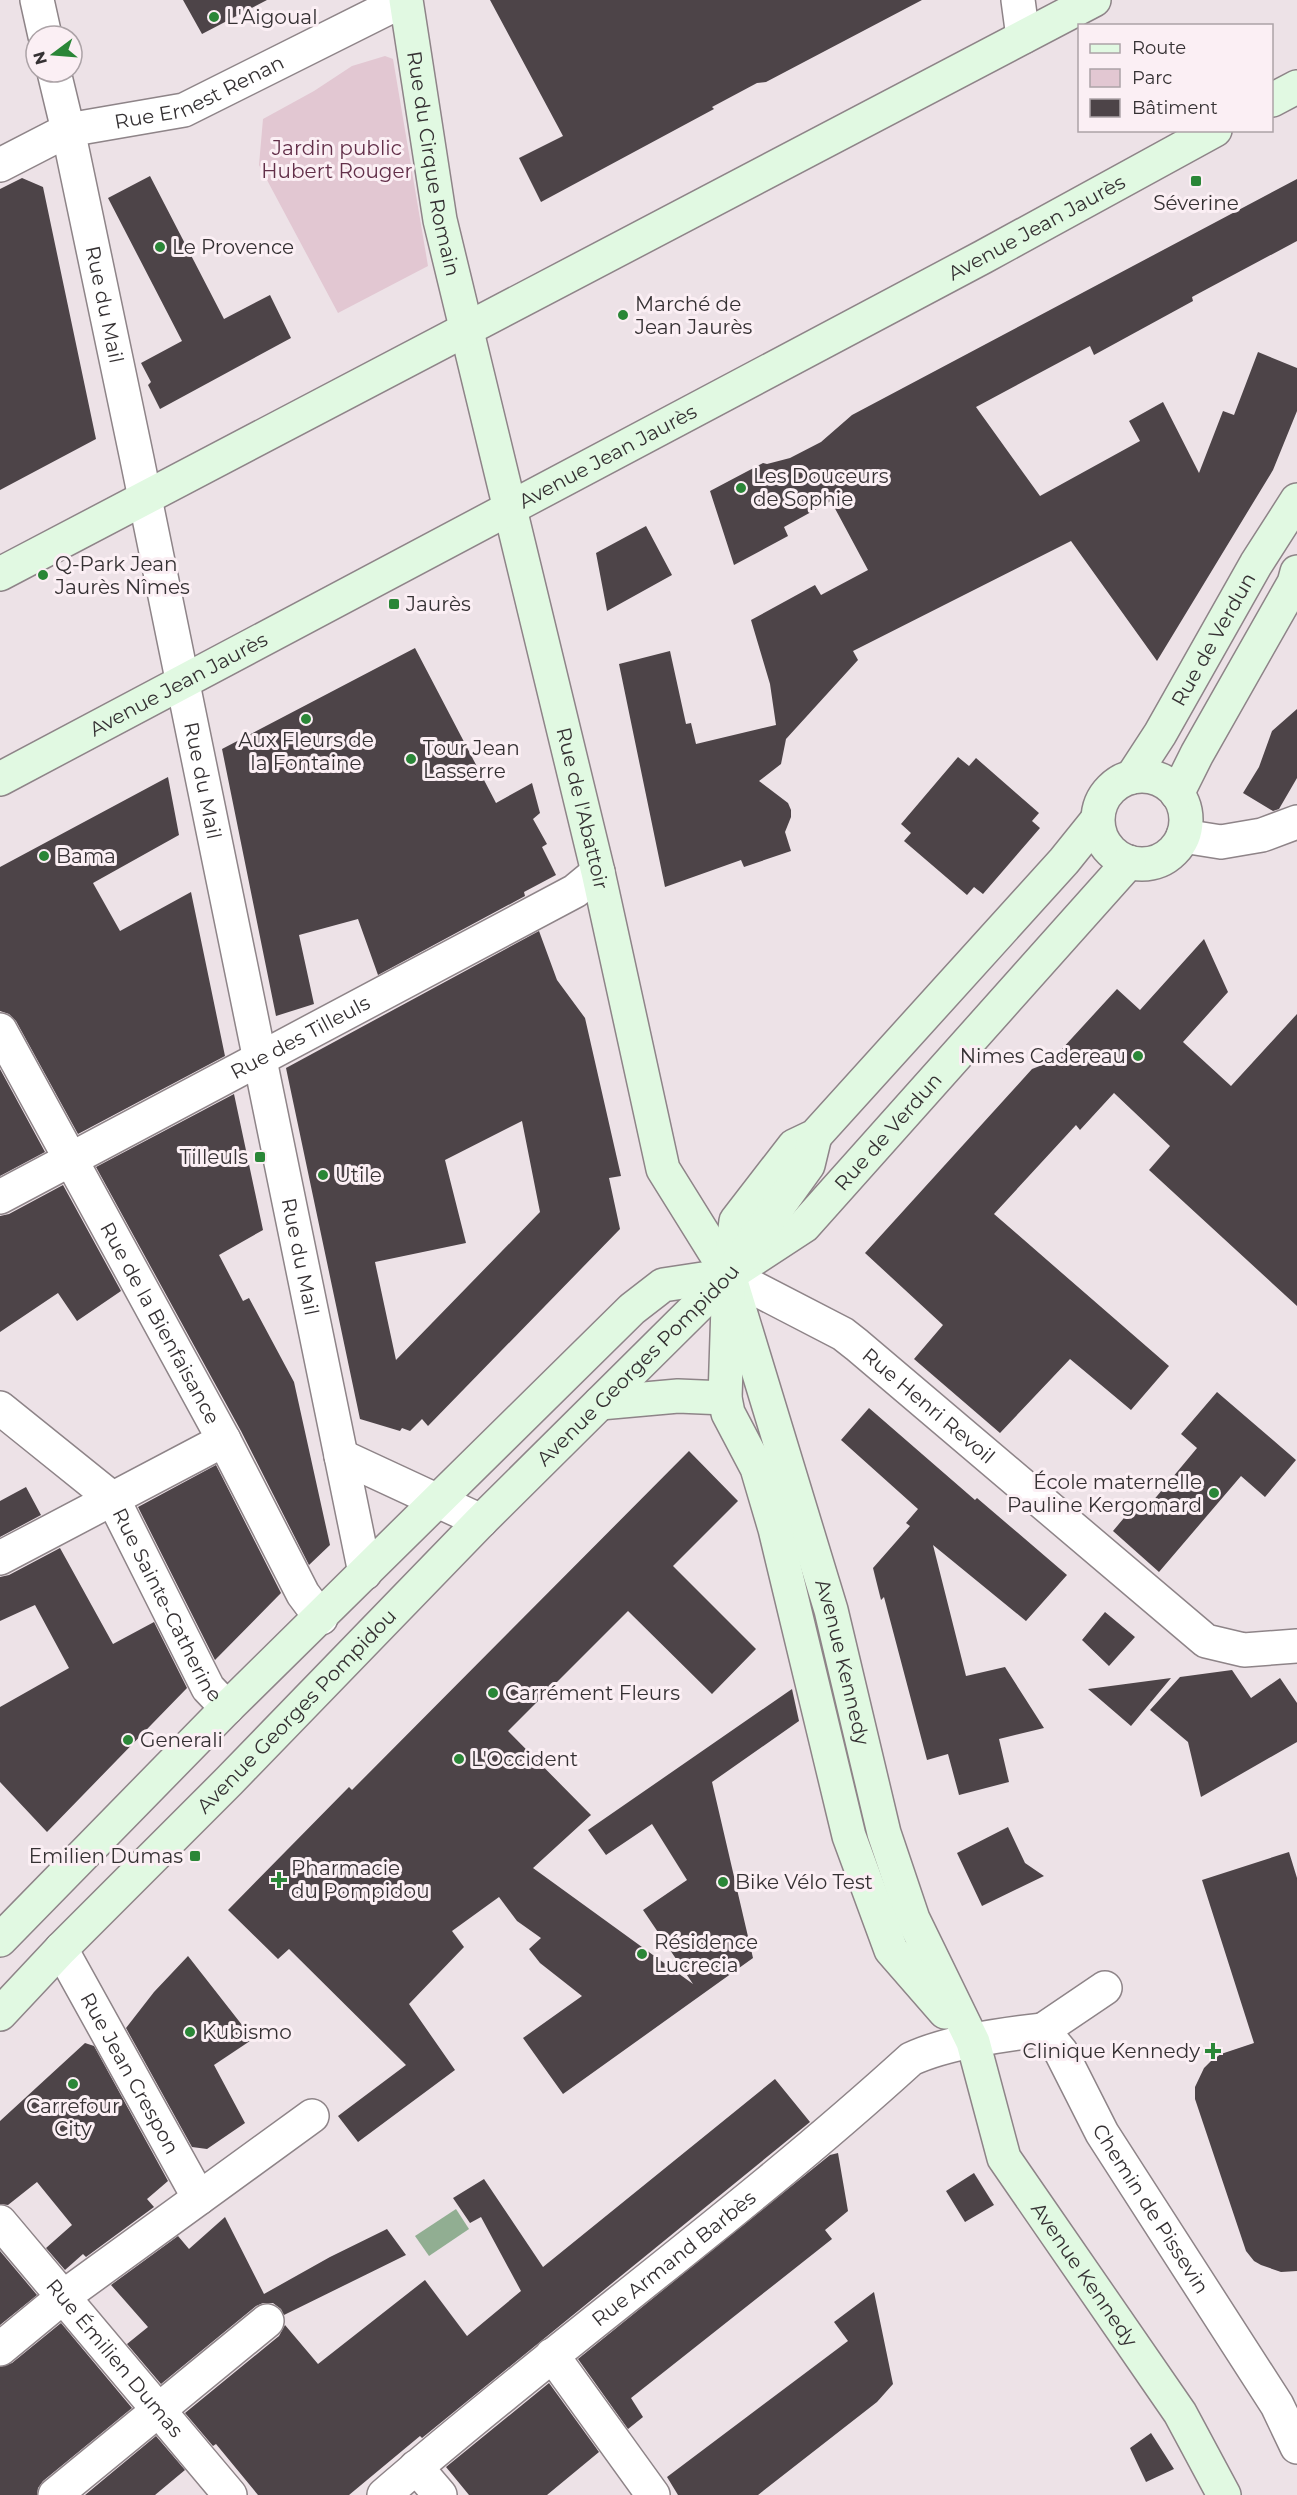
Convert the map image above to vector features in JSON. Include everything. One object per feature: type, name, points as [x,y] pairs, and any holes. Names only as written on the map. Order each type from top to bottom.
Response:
[{"type":"main road","name":"Rue du Cirque Romain","points":[[406,0],[440,220],[466,327]]},
{"type":"main road","points":[[0,574],[466,327],[1094,0]]},
{"type":"main road","points":[[1273,99],[1297,87]]},
{"type":"main road","name":"Avenue Jean Jaurès","points":[[0,779],[973,262],[1211,132]]},
{"type":"main road","name":"Rue de l'Abattoir","points":[[466,327],[598,872],[663,1169],[729,1275]]},
{"type":"main road","name":"Rue de Verdun","points":[[729,1275],[808,1165],[815,1136],[1064,861],[1097,820],[1099,807],[1106,794],[1115,784],[1132,777],[1160,734],[1256,564],[1297,500]]},
{"type":"main road","name":"Rue de Verdun","points":[[1177,794],[1197,754],[1294,583],[1297,572]]},
{"type":"main road","points":[[1097,820],[1099,833],[1105,846],[1114,855],[1129,862],[1151,863],[1162,860],[1178,846],[1184,836],[1186,821],[1177,794],[1168,784],[1155,778],[1132,777]]},
{"type":"main road","name":"Rue de Verdun","points":[[729,1275],[804,1226],[1129,862]]},
{"type":"main road","points":[[600,1403],[678,1396],[725,1398],[729,1275]]},
{"type":"main road","name":"Avenue Georges Pompidou","points":[[0,2014],[61,1948],[238,1772],[481,1521],[729,1275]]},
{"type":"main road","name":"Avenue Georges Pompidou","points":[[0,1940],[227,1707],[321,1618],[437,1500],[632,1309],[663,1285],[729,1275]]},
{"type":"main road","name":"Avenue Kennedy","points":[[729,1275],[831,1610],[884,1833],[913,1919],[973,2042],[1004,2158],[1179,2413],[1224,2495]]},
{"type":"main road","name":"Avenue Kennedy","points":[[725,1398],[728,1413],[757,1468],[775,1529],[849,1836],[891,1950],[973,2042]]},
{"type":"street","points":[[37,0],[42,24]]},
{"type":"street","name":"Rue Ernest Renan","points":[[0,165],[68,130],[184,110],[388,8],[392,0]]},
{"type":"street","points":[[1018,0],[1023,38]]},
{"type":"street","name":"Rue du Mail","points":[[57,84],[365,1573]]},
{"type":"street","points":[[1184,836],[1221,842],[1262,835],[1297,822]]},
{"type":"street","name":"Rue des Tilleuls","points":[[0,1197],[575,891],[598,872]]},
{"type":"street","name":"Rue de la Bienfaisance","points":[[0,1030],[224,1440],[303,1594],[321,1618]]},
{"type":"street","name":"Rue Henri Revoil","points":[[729,1275],[843,1334],[1206,1641],[1244,1650],[1297,1646]]},
{"type":"street","name":"Rue Sainte-Catherine","points":[[0,1408],[113,1499],[208,1689],[227,1707]]},
{"type":"street","points":[[0,1558],[224,1440]]},
{"type":"street","points":[[341,1456],[481,1521]]},
{"type":"street","name":"Rue Jean Crespon","points":[[61,1948],[199,2198]]},
{"type":"street","points":[[973,2042],[1043,2030],[1105,1988]]},
{"type":"street","name":"Chemin de Pissevin","points":[[1043,2030],[1061,2052],[1102,2133],[1277,2405],[1297,2447]]},
{"type":"street","name":"Rue Armand Barbès","points":[[384,2495],[552,2355],[849,2115],[911,2059],[920,2054],[973,2042]]},
{"type":"street","points":[[0,2349],[63,2297],[312,2116]]},
{"type":"street","name":"Rue Émilien Dumas","points":[[0,2222],[230,2495]]},
{"type":"street","points":[[55,2495],[267,2321]]},
{"type":"street","points":[[552,2355],[653,2495]]},
{"type":"street","points":[[416,2467],[440,2495]]},
{"type":"green space","name":"Jardin public Hubert Rouger","points":[[385,56],[393,59],[428,266],[338,313],[259,165],[263,119],[314,91],[352,66]]},
{"type":"shaded area","points":[[456,2209],[469,2229],[429,2256],[415,2236]]},
{"type":"building","name":"L'Aigoual","points":[[183,0],[267,0],[202,34]]},
{"type":"building","points":[[490,0],[922,0],[766,82],[757,83],[712,107],[714,109],[541,202],[519,158],[563,136]]},
{"type":"building","name":"Le Provence","points":[[150,176],[224,319],[270,295],[291,338],[160,409],[148,385],[151,382],[141,363],[182,341],[108,198]]},
{"type":"building","points":[[22,178],[43,187],[96,439],[0,490],[0,189]]},
{"type":"building","points":[[1297,179],[1297,241],[1192,297],[1193,301],[1094,355],[1090,346],[976,407],[1040,496],[1140,441],[1129,421],[1163,402],[1199,473],[1223,411],[1234,415],[1258,352],[1297,368],[1297,411],[1273,470],[1157,661],[1071,541],[853,651],[858,660],[786,739],[781,764],[759,781],[788,803],[791,817],[785,832],[791,851],[744,867],[741,860],[665,887],[619,664],[670,651],[686,724],[691,723],[696,744],[776,725],[770,684],[751,620],[815,585],[821,595],[868,570],[831,501],[784,527],[788,536],[734,565],[710,491],[763,463],[790,458],[821,442],[852,415]]},
{"type":"building","points":[[646,526],[672,575],[607,611],[596,553]]},
{"type":"building","points":[[415,648],[496,803],[532,783],[540,813],[533,819],[547,844],[542,847],[556,875],[524,892],[525,896],[378,975],[358,919],[299,935],[314,1004],[276,1016],[222,749]]},
{"type":"building","points":[[1297,709],[1297,778],[1279,809],[1273,811],[1243,793],[1259,767],[1272,731]]},
{"type":"building","points":[[958,757],[969,766],[976,758],[1039,813],[1032,821],[1040,828],[983,894],[974,887],[967,895],[904,841],[911,833],[901,824]]},
{"type":"building","points":[[168,777],[179,835],[93,883],[120,931],[191,892],[225,1056],[78,1134],[16,1021],[9,1014],[0,1011],[0,867]]},
{"type":"building","points":[[539,931],[557,980],[585,1018],[621,1176],[609,1178],[620,1229],[428,1426],[422,1419],[410,1431],[402,1428],[400,1431],[360,1419],[286,1068]],"holes":[[[522,1121],[540,1212],[396,1360],[375,1262],[466,1243],[445,1160]]]},
{"type":"building","points":[[1204,939],[1228,992],[1183,1042],[1231,1086],[1297,1014],[1297,1306],[1149,1170],[1170,1146],[1114,1093],[1080,1130],[1076,1125],[994,1214],[1169,1366],[1131,1410],[1070,1359],[1000,1433],[914,1359],[943,1325],[865,1253],[1032,1069],[1050,1062],[1117,989],[1140,1010]]},
{"type":"building","points":[[0,1069],[45,1152],[0,1176]]},
{"type":"building","points":[[234,1094],[263,1230],[219,1255],[243,1301],[249,1298],[294,1382],[330,1545],[309,1565],[241,1431],[96,1167]]},
{"type":"building","points":[[63,1185],[121,1291],[77,1321],[58,1293],[0,1332],[0,1216],[9,1214]]},
{"type":"building","points":[[1217,1392],[1296,1460],[1265,1497],[1241,1476],[1159,1572],[1113,1531],[1134,1506],[1142,1514],[1197,1448],[1181,1434]]},
{"type":"building","points":[[869,1408],[975,1500],[977,1498],[1067,1575],[1026,1621],[933,1545],[966,1676],[1005,1667],[1044,1728],[999,1739],[1009,1782],[959,1795],[948,1754],[927,1760],[884,1597],[881,1600],[873,1568],[910,1526],[906,1523],[918,1509],[841,1440]]},
{"type":"building","name":"L'Occident","points":[[689,1451],[738,1501],[673,1566],[756,1649],[712,1694],[628,1611],[508,1731],[591,1815],[533,1868],[693,1984],[643,1910],[687,1880],[652,1824],[606,1855],[588,1830],[792,1689],[799,1721],[712,1782],[753,1958],[563,2094],[523,2038],[582,1996],[540,1963],[529,1949],[541,1938],[517,1921],[499,1897],[452,1931],[464,1947],[409,2004],[455,2070],[358,2142],[338,2116],[406,2065],[289,1949],[278,1959],[228,1910],[349,1787],[352,1790]]},
{"type":"building","points":[[216,1465],[281,1593],[215,1660],[138,1507]]},
{"type":"building","points":[[26,1487],[41,1515],[0,1537],[0,1501]]},
{"type":"building","points":[[60,1548],[113,1644],[154,1622],[187,1688],[47,1832],[0,1782],[0,1707],[69,1668],[35,1605],[0,1621],[0,1577],[9,1575]]},
{"type":"building","points":[[1105,1612],[1135,1637],[1109,1666],[1082,1640]]},
{"type":"building","points":[[1232,1670],[1251,1698],[1280,1678],[1297,1703],[1297,1742],[1201,1797],[1188,1742],[1150,1710],[1180,1677]]},
{"type":"building","points":[[1171,1678],[1131,1726],[1088,1689]]},
{"type":"building","points":[[1008,1827],[1025,1863],[1044,1876],[982,1906],[957,1853]]},
{"type":"building","points":[[1289,1852],[1297,1878],[1297,2271],[1281,2272],[1254,2261],[1246,2251],[1195,2099],[1195,2087],[1204,2068],[1211,2061],[1221,2054],[1254,2043],[1202,1880]]},
{"type":"building","name":"Kubismo","points":[[188,1956],[253,2039],[214,2065],[245,2123],[207,2149],[192,2147],[126,2028],[154,1992]]},
{"type":"building","points":[[85,2043],[94,2046],[168,2181],[147,2199],[154,2207],[86,2257],[83,2254],[65,2270],[46,2248],[72,2225],[37,2182],[8,2205],[0,2204],[0,2121]]},
{"type":"building","points":[[775,2079],[810,2122],[349,2495],[258,2495],[216,2444],[213,2446],[185,2413],[279,2336],[285,2325],[318,2364],[425,2280],[467,2336],[521,2291],[481,2217],[470,2223],[453,2198],[484,2179],[543,2267]]},
{"type":"building","points":[[838,2153],[848,2211],[825,2230],[832,2239],[631,2398],[643,2417],[628,2429],[578,2359],[830,2155]]},
{"type":"building","points":[[974,2173],[994,2205],[965,2222],[946,2191]]},
{"type":"building","points":[[225,2217],[264,2294],[330,2257],[387,2229],[406,2255],[284,2315],[281,2309],[273,2303],[256,2306],[161,2384],[127,2344],[148,2327],[111,2285],[178,2236],[189,2249]]},
{"type":"building","points":[[0,2251],[37,2295],[0,2325]]},
{"type":"building","points":[[874,2292],[893,2384],[877,2402],[758,2495],[678,2495],[667,2477],[848,2341],[834,2322]]},
{"type":"building","points":[[61,2323],[132,2408],[43,2481],[38,2488],[37,2495],[0,2495],[0,2367],[12,2363]]},
{"type":"building","points":[[549,2383],[599,2452],[547,2495],[469,2495],[446,2467]]},
{"type":"building","points":[[1151,2433],[1174,2469],[1146,2482],[1130,2448]]},
{"type":"building","points":[[156,2436],[185,2470],[155,2495],[85,2495]]},
{"type":"place","name":"L'Aigoual","points":[[214,17]]},
{"type":"place","name":"Séverine","points":[[1196,181]]},
{"type":"place","name":"Le Provence","points":[[160,247]]},
{"type":"place","name":"Marché de Jean Jaurès","points":[[623,315]]},
{"type":"place","name":"Les Douceurs de Sophie","points":[[741,488]]},
{"type":"place","name":"Q-Park Jean Jaurès Nîmes","points":[[43,575]]},
{"type":"place","name":"Jaurès","points":[[394,604]]},
{"type":"place","name":"Aux Fleurs de la Fontaine","points":[[306,719]]},
{"type":"place","name":"Tour Jean Lasserre","points":[[411,759]]},
{"type":"place","name":"Bama","points":[[44,856]]},
{"type":"place","name":"Nimes Cadereau","points":[[1138,1056]]},
{"type":"place","name":"Tilleuls","points":[[260,1157]]},
{"type":"place","name":"Utile","points":[[323,1175]]},
{"type":"place","name":"École maternelle Pauline Kergomard","points":[[1214,1493]]},
{"type":"place","name":"Carrément Fleurs","points":[[493,1693]]},
{"type":"place","name":"Generali","points":[[128,1740]]},
{"type":"place","name":"L'Occident","points":[[459,1759]]},
{"type":"place","name":"Emilien Dumas","points":[[195,1856]]},
{"type":"place","name":"Pharmacie du Pompidou","points":[[279,1880]]},
{"type":"place","name":"Bike Vélo Test","points":[[723,1882]]},
{"type":"place","name":"Résidence Lucrecia","points":[[642,1954]]},
{"type":"place","name":"Kubismo","points":[[190,2032]]},
{"type":"place","name":"Clinique Kennedy","points":[[1213,2051]]},
{"type":"place","name":"Carrefour City","points":[[73,2084]]}]
